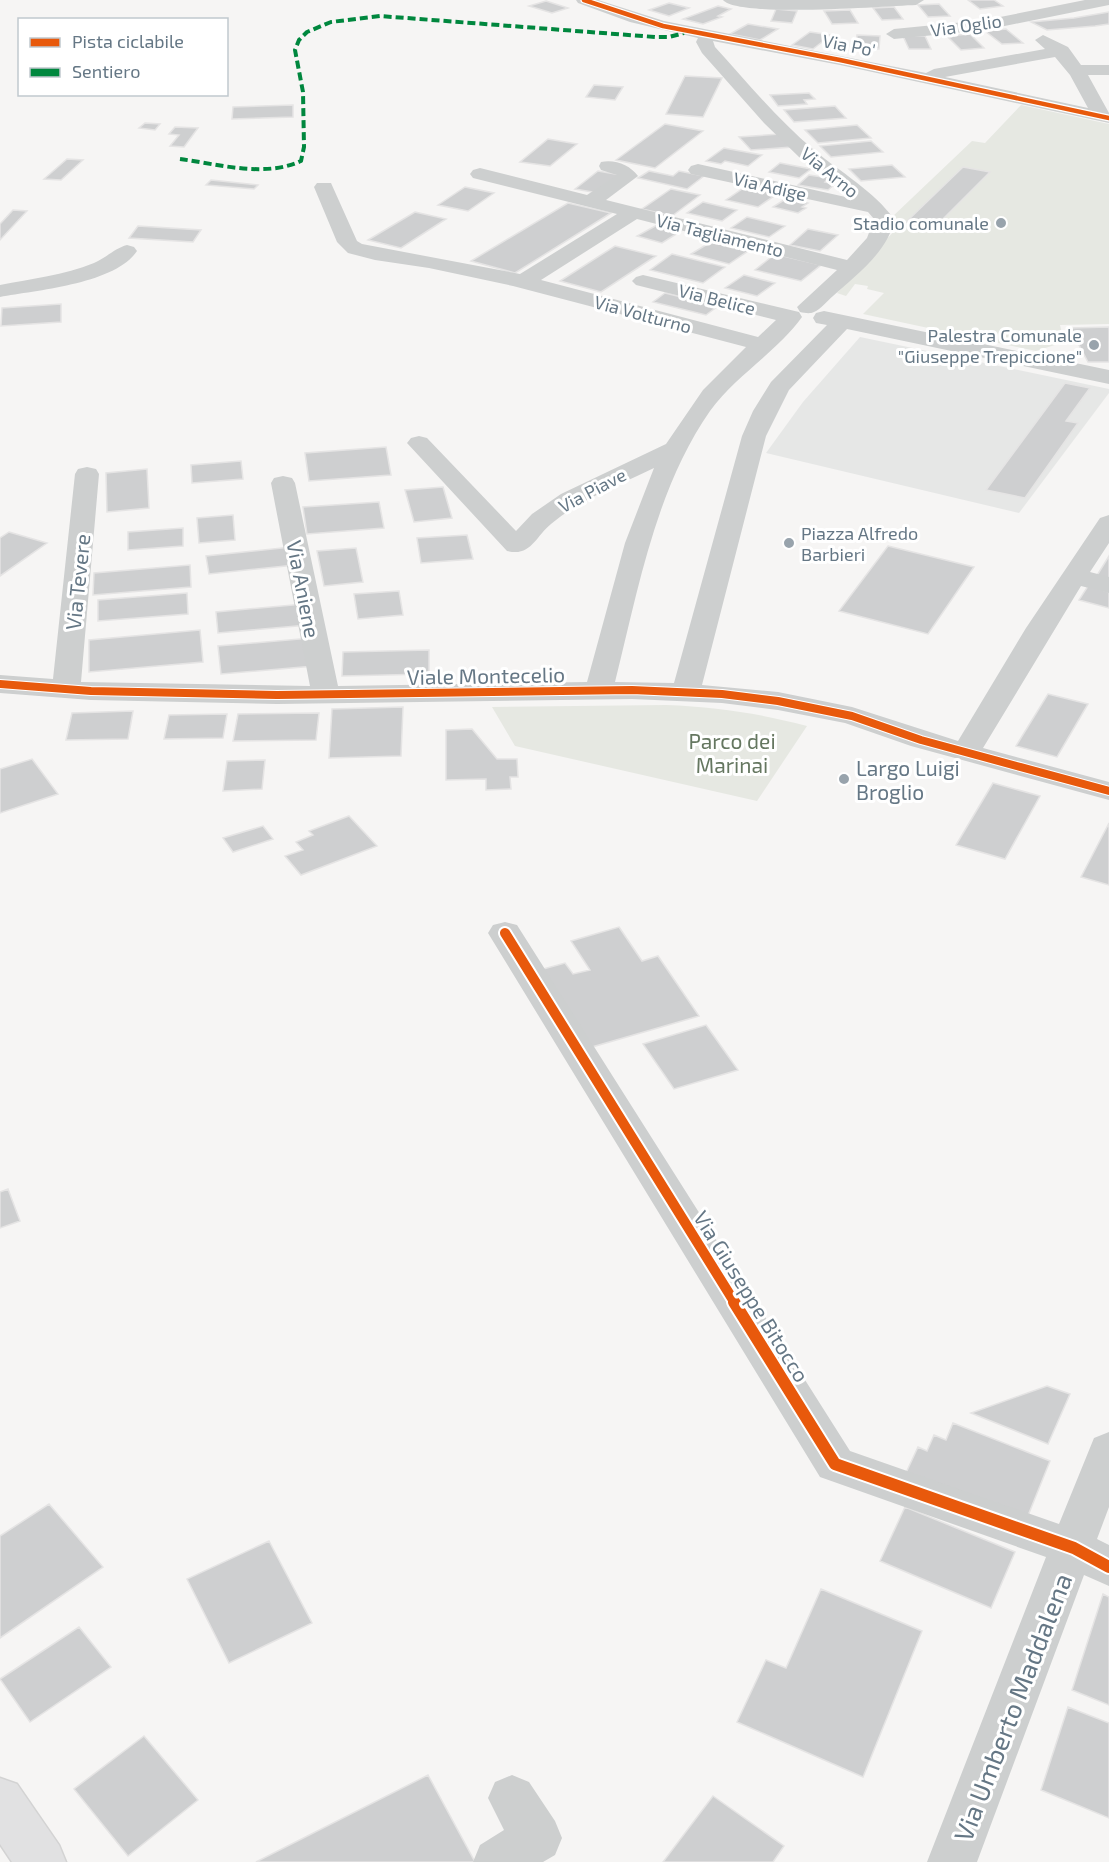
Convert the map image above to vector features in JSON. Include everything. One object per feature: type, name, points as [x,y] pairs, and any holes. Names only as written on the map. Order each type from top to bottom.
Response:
[{"type":"main road","points":[[0,1801],[40,1862]]},
{"type":"street","name":"Via Po'","points":[[584,0],[639,18],[709,34],[921,76],[1105,117]]},
{"type":"street","name":"Via Po'","points":[[731,0],[773,6],[916,0]]},
{"type":"street","name":"Via Oglio","points":[[894,34],[964,28],[1109,0]]},
{"type":"street","points":[[1009,20],[1062,51],[1105,117]]},
{"type":"street","name":"Via Arno","points":[[709,34],[704,42],[708,49],[770,118],[814,160],[876,209],[885,222],[883,232],[869,250],[850,267],[816,316]]},
{"type":"street","points":[[921,76],[1062,51]]},
{"type":"street","points":[[1076,70],[1109,70]]},
{"type":"street","points":[[591,201],[628,176],[624,171],[608,166]]},
{"type":"street","name":"Via Adige","points":[[698,170],[876,209]]},
{"type":"street","name":"Via Tagliamento","points":[[480,174],[850,267]]},
{"type":"street","name":"Via Volturno","points":[[324,187],[337,213],[345,240],[352,247],[522,282],[764,345]]},
{"type":"street","points":[[522,282],[632,214]]},
{"type":"street","points":[[0,291],[96,269],[116,261],[127,251]]},
{"type":"street","name":"Via Belice","points":[[643,281],[1109,377]]},
{"type":"street","points":[[599,690],[634,559],[674,449],[710,396],[764,345],[816,316]]},
{"type":"street","points":[[686,691],[754,436],[816,316]]},
{"type":"street","name":"Via Piave","points":[[419,443],[516,546],[541,519],[570,499],[674,449]]},
{"type":"street","name":"Via Tevere","points":[[66,689],[87,474]]},
{"type":"street","name":"Via Aniene","points":[[283,483],[326,695]]},
{"type":"street","points":[[965,751],[974,740],[1073,576],[1109,523]]},
{"type":"street","points":[[1073,576],[1109,585]]},
{"type":"street","name":"Viale Montecelio","points":[[0,684],[66,689],[326,695],[599,690],[686,691],[765,699],[825,710],[1109,791]]},
{"type":"street","name":"Via Giuseppe Bitocco","points":[[505,933],[835,1464],[1091,1558]]},
{"type":"street","name":"Via Umberto Maddalena","points":[[952,1862],[1091,1558],[1109,1450]]},
{"type":"street","points":[[498,1862],[537,1838],[513,1798]]},
{"type":"shaded area","points":[[860,337],[1109,389],[1109,393],[1019,513],[766,453],[803,402]]},
{"type":"green space","name":"Stadio comunale","points":[[1021,105],[1109,124],[1109,324],[1060,325],[1064,342],[1036,351],[863,314],[884,293],[867,289],[868,286],[855,284],[846,296],[837,293],[896,229],[891,218],[972,141],[985,143]]},
{"type":"green space","name":"Parco dei Marinai","points":[[666,705],[737,711],[807,726],[757,801],[515,746],[492,707]]},
{"type":"building","points":[[968,0],[994,0],[1003,6],[980,9]]},
{"type":"building","points":[[546,1],[568,8],[552,13],[529,6]]},
{"type":"building","points":[[669,3],[689,8],[669,16],[649,10]]},
{"type":"building","points":[[939,4],[950,16],[928,17],[918,5]]},
{"type":"building","points":[[718,6],[731,9],[718,16],[722,17],[703,24],[683,19]]},
{"type":"building","points":[[894,7],[903,19],[882,20],[873,8]]},
{"type":"building","points":[[776,9],[797,11],[792,23],[771,21]]},
{"type":"building","points":[[850,10],[858,23],[832,24],[824,11]]},
{"type":"building","points":[[1109,12],[1109,24],[1095,26],[1047,30],[1031,22],[1074,18]]},
{"type":"building","points":[[748,24],[778,29],[760,40],[730,34]]},
{"type":"building","points":[[1006,29],[1023,43],[1002,44],[985,31]]},
{"type":"building","points":[[810,32],[831,35],[813,49],[792,45]]},
{"type":"building","points":[[970,34],[984,48],[961,50],[947,36]]},
{"type":"building","points":[[857,35],[880,36],[879,49],[856,48]]},
{"type":"building","points":[[903,36],[925,36],[931,49],[909,49]]},
{"type":"building","points":[[685,76],[722,78],[703,117],[666,114]]},
{"type":"building","points":[[594,85],[623,87],[615,100],[586,97]]},
{"type":"building","points":[[809,93],[815,99],[804,100],[807,104],[778,106],[770,95]]},
{"type":"building","points":[[293,105],[293,117],[232,119],[233,107]]},
{"type":"building","points":[[835,106],[846,118],[794,122],[784,110]]},
{"type":"building","points":[[145,123],[160,124],[155,130],[139,128]]},
{"type":"building","points":[[665,124],[703,131],[655,168],[616,160]]},
{"type":"building","points":[[857,125],[871,138],[818,143],[805,130]]},
{"type":"building","points":[[175,127],[198,128],[184,147],[170,146],[179,135],[169,134]]},
{"type":"building","points":[[780,134],[792,147],[751,150],[739,137]]},
{"type":"building","points":[[548,139],[577,144],[550,166],[520,162]]},
{"type":"building","points":[[871,141],[883,152],[831,157],[820,146]]},
{"type":"building","points":[[724,148],[762,155],[748,166],[725,161],[721,164],[706,161]]},
{"type":"building","points":[[67,159],[83,160],[61,180],[44,179]]},
{"type":"building","points":[[780,163],[811,169],[799,178],[769,172]]},
{"type":"building","points":[[892,165],[905,177],[861,181],[849,169]]},
{"type":"building","points":[[963,167],[990,172],[933,229],[905,223]]},
{"type":"building","points":[[598,171],[621,175],[598,193],[575,189]]},
{"type":"building","points":[[649,171],[673,176],[679,171],[704,176],[687,189],[638,178]]},
{"type":"building","points":[[809,175],[829,178],[825,182],[835,184],[828,190],[798,185]]},
{"type":"building","points":[[211,180],[258,185],[254,189],[206,185]]},
{"type":"building","points":[[465,187],[494,193],[468,211],[438,205]]},
{"type":"building","points":[[745,187],[777,194],[758,207],[726,200]]},
{"type":"building","points":[[671,189],[700,195],[672,216],[642,209]]},
{"type":"building","points":[[787,198],[808,203],[802,207],[806,208],[798,213],[773,207]]},
{"type":"building","points":[[703,202],[737,210],[722,221],[687,213]]},
{"type":"building","points":[[568,203],[611,213],[515,273],[471,261]]},
{"type":"building","points":[[13,210],[27,211],[0,240],[0,224]]},
{"type":"building","points":[[415,212],[446,219],[401,248],[368,240]]},
{"type":"building","points":[[747,217],[785,226],[769,237],[731,228]]},
{"type":"building","points":[[657,225],[681,231],[662,243],[637,236]]},
{"type":"building","points":[[138,226],[201,230],[193,242],[129,238]]},
{"type":"building","points":[[808,229],[838,235],[820,251],[790,245]]},
{"type":"building","points":[[714,240],[751,249],[729,264],[691,254]]},
{"type":"building","points":[[615,246],[656,256],[601,292],[560,281]]},
{"type":"building","points":[[672,254],[725,267],[703,283],[650,270]]},
{"type":"building","points":[[775,254],[821,265],[801,281],[755,270]]},
{"type":"building","points":[[744,275],[775,283],[757,296],[725,288]]},
{"type":"building","points":[[665,293],[718,306],[706,315],[653,302]]},
{"type":"building","points":[[61,304],[61,322],[1,326],[2,308]]},
{"type":"building","name":"Palestra Comunale \"Giuseppe Trepiccione\"","points":[[1109,327],[1109,362],[1088,362],[1070,328]]},
{"type":"building","points":[[1065,383],[1090,388],[1066,421],[1078,423],[1025,498],[986,490]]},
{"type":"building","points":[[386,447],[391,475],[309,481],[305,453]]},
{"type":"building","points":[[241,461],[243,479],[192,483],[191,465]]},
{"type":"building","points":[[147,469],[149,508],[107,512],[106,473]]},
{"type":"building","points":[[443,487],[452,518],[414,522],[405,490]]},
{"type":"building","points":[[379,502],[384,528],[307,534],[303,507]]},
{"type":"building","points":[[233,515],[235,540],[199,543],[197,518]]},
{"type":"building","points":[[183,528],[183,546],[128,550],[128,532]]},
{"type":"building","points":[[9,532],[47,543],[0,576],[0,538]]},
{"type":"building","points":[[467,535],[473,559],[421,563],[417,538]]},
{"type":"building","points":[[888,546],[974,567],[928,634],[839,611]]},
{"type":"building","points":[[291,547],[295,565],[209,574],[206,556]]},
{"type":"building","points":[[356,548],[363,582],[324,586],[317,551]]},
{"type":"building","points":[[1109,556],[1109,580],[1096,577]]},
{"type":"building","points":[[190,565],[191,587],[93,595],[94,573]]},
{"type":"building","points":[[1088,586],[1109,592],[1109,608],[1079,600]]},
{"type":"building","points":[[399,591],[403,615],[358,619],[354,594]]},
{"type":"building","points":[[187,593],[188,614],[98,621],[98,600]]},
{"type":"building","points":[[304,604],[308,625],[218,633],[216,612]]},
{"type":"building","points":[[200,630],[203,662],[89,672],[89,640]]},
{"type":"building","points":[[311,638],[314,666],[221,674],[218,646]]},
{"type":"building","points":[[429,650],[429,674],[342,676],[343,652]]},
{"type":"building","points":[[1048,694],[1088,704],[1057,757],[1016,746]]},
{"type":"building","points":[[403,707],[401,756],[329,758],[332,709]]},
{"type":"building","points":[[133,711],[128,739],[66,740],[72,713]]},
{"type":"building","points":[[319,713],[316,740],[233,741],[238,714]]},
{"type":"building","points":[[227,714],[223,738],[164,739],[169,715]]},
{"type":"building","points":[[472,729],[497,759],[517,759],[518,777],[510,777],[511,789],[486,790],[486,779],[446,780],[446,730]]},
{"type":"building","points":[[32,759],[58,794],[0,813],[0,769]]},
{"type":"building","points":[[265,760],[262,789],[223,791],[227,761]]},
{"type":"building","points":[[993,783],[1040,796],[1005,859],[956,845]]},
{"type":"building","points":[[349,816],[377,846],[301,875],[285,856],[303,850],[296,842],[313,835],[309,831]]},
{"type":"building","points":[[1109,823],[1109,885],[1081,877]]},
{"type":"building","points":[[263,826],[273,839],[233,852],[223,838]]},
{"type":"building","points":[[619,927],[642,961],[658,956],[699,1016],[585,1049],[536,971],[565,963],[573,974],[590,970],[571,941]]},
{"type":"building","points":[[706,1025],[738,1070],[674,1089],[643,1044]]},
{"type":"building","points":[[8,1189],[20,1221],[0,1228],[0,1192]]},
{"type":"building","points":[[1047,1386],[1070,1394],[1048,1444],[971,1413]]},
{"type":"building","points":[[953,1423],[1050,1461],[1025,1523],[905,1475],[918,1447],[927,1451],[934,1435],[946,1440]]},
{"type":"building","points":[[49,1504],[103,1567],[0,1638],[0,1536]]},
{"type":"building","points":[[905,1507],[1015,1552],[991,1608],[880,1561]]},
{"type":"building","points":[[269,1541],[312,1623],[229,1663],[187,1579]]},
{"type":"building","points":[[821,1589],[922,1631],[863,1777],[737,1722],[766,1660],[786,1668]]},
{"type":"building","points":[[1103,1594],[1109,1597],[1109,1705],[1072,1690]]},
{"type":"building","points":[[79,1627],[111,1667],[30,1722],[0,1679]]},
{"type":"building","points":[[1068,1707],[1109,1723],[1109,1818],[1041,1790]]},
{"type":"building","points":[[144,1736],[198,1800],[128,1856],[74,1789]]},
{"type":"building","points":[[428,1775],[475,1862],[256,1862]]},
{"type":"building","points":[[713,1796],[784,1846],[773,1862],[663,1862]]},
{"type":"marked path","points":[[180,159],[260,169],[290,166],[301,161],[304,147],[303,92],[295,50],[299,40],[307,32],[331,22],[380,16],[655,37],[669,37],[684,33]]},
{"type":"cycle path","points":[[584,0],[663,26],[840,60],[1109,118]]},
{"type":"cycle path","points":[[0,684],[91,691],[277,695],[632,690],[722,694],[778,701],[852,716],[921,740],[1109,791]]},
{"type":"cycle path","points":[[505,933],[835,1464],[1074,1548],[1109,1567]]},
{"type":"place","name":"Stadio comunale","points":[[1001,223]]},
{"type":"place","name":"Palestra Comunale \"Giuseppe Trepiccione\"","points":[[1094,345]]},
{"type":"place","name":"Piazza Alfredo Barbieri","points":[[789,543]]},
{"type":"place","name":"Largo Luigi Broglio","points":[[844,779]]}]
